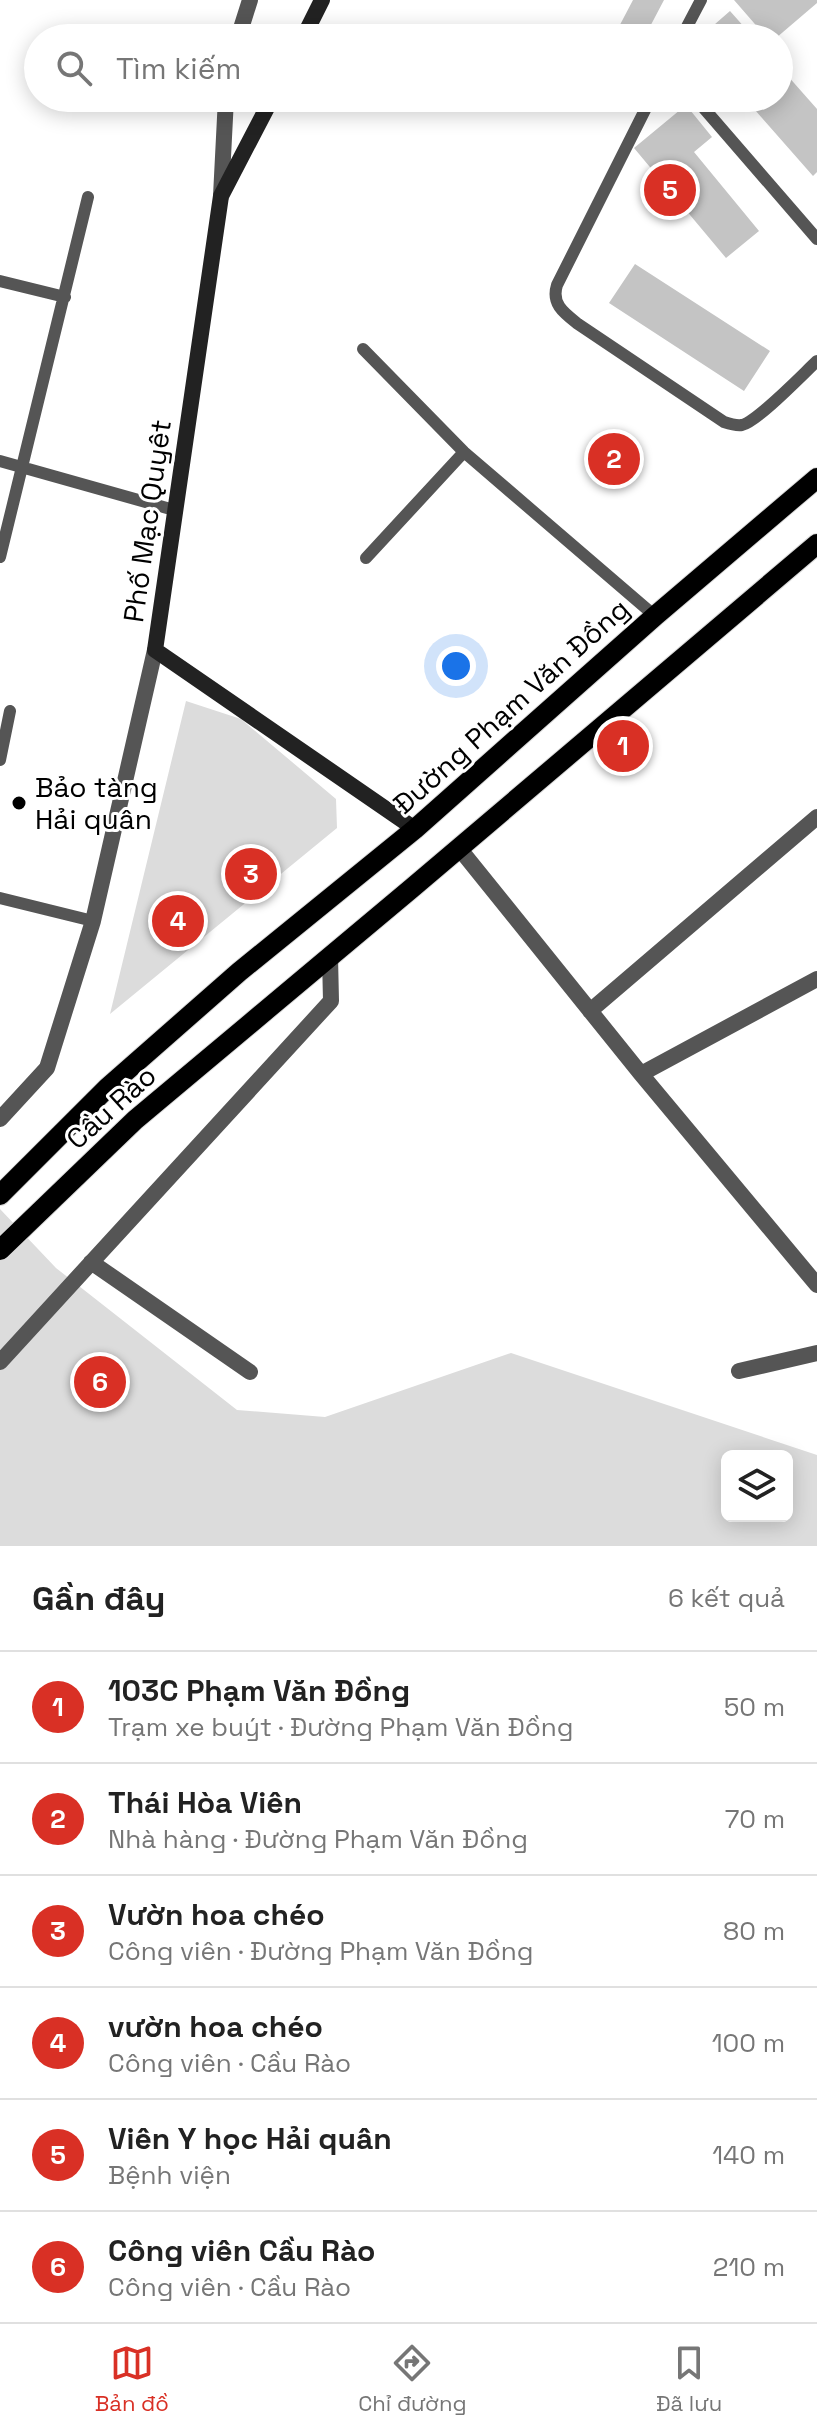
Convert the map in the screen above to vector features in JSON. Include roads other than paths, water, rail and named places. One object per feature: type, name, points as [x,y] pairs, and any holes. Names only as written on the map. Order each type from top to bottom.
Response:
[{"type":"main road","name":"Đường Phạm Văn Đồng","points":[[239,972],[415,829],[655,616],[817,478]]},
{"type":"main road","points":[[330,957],[817,544]]},
{"type":"main road","name":"Cầu Rào","points":[[0,1250],[135,1120],[330,957]]},
{"type":"main road","name":"Cầu Rào","points":[[0,1195],[107,1088],[239,972]]},
{"type":"street","points":[[242,24],[250,0]]},
{"type":"street","points":[[310,24],[322,0]]},
{"type":"street","points":[[221,196],[225,112]]},
{"type":"street","name":"Phố Mạc Quyêt","points":[[265,112],[221,196],[155,650],[415,829]]},
{"type":"street","points":[[0,1119],[47,1068],[93,921],[155,650]]},
{"type":"street","points":[[590,1011],[817,817]]},
{"type":"street","points":[[459,848],[641,1074],[817,1285]]},
{"type":"street","points":[[0,1362],[331,1001],[330,957]]},
{"type":"street","points":[[641,1074],[817,979]]},
{"type":"street","points":[[91,1262],[250,1372]]},
{"type":"street","points":[[739,1371],[817,1353]]},
{"type":"lane","points":[[688,24],[701,0]]},
{"type":"lane","points":[[644,112],[557,285],[557,305],[578,324],[724,422],[739,426],[759,414],[817,361]]},
{"type":"lane","points":[[707,112],[817,239]]},
{"type":"lane","points":[[0,557],[88,197]]},
{"type":"lane","points":[[0,281],[65,297]]},
{"type":"lane","points":[[363,349],[464,452],[655,616]]},
{"type":"lane","points":[[366,558],[464,452]]},
{"type":"lane","points":[[0,461],[174,510]]},
{"type":"lane","points":[[0,760],[10,711]]},
{"type":"lane","points":[[0,898],[93,921]]},
{"type":"place","name":"Viên Y học Hải quân","points":[[670,190]]},
{"type":"place","name":"Thái Hòa Viên","points":[[614,459]]},
{"type":"place","name":"103C Phạm Văn Đồng","points":[[623,746]]},
{"type":"place","name":"Bảo tàng Hải quân","points":[[19,803]]},
{"type":"place","name":"Vườn hoa chéo","points":[[251,874]]},
{"type":"place","name":"vườn hoa chéo","points":[[178,921]]},
{"type":"place","name":"Công viên Cầu Rào","points":[[100,1382]]}]
